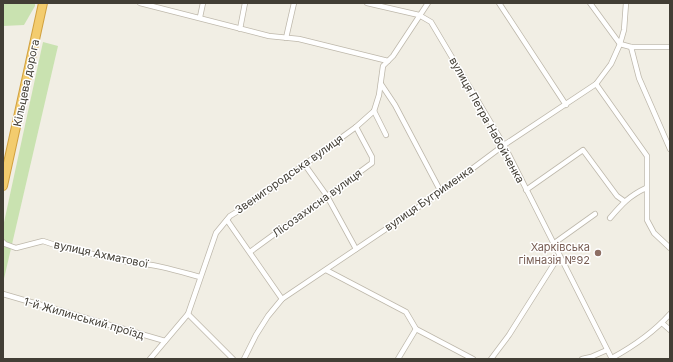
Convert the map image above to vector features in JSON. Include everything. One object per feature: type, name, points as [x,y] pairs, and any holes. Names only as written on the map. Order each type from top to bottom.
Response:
[{"type":"highway","name":"Кільцева дорога","points":[[3,186],[43,3]]},
{"type":"street","points":[[140,3],[158,5],[269,36],[299,39],[388,61]]},
{"type":"street","points":[[200,17],[203,3]]},
{"type":"street","points":[[240,29],[245,3]]},
{"type":"street","points":[[286,38],[294,3]]},
{"type":"street","name":"вулиця Петра Набойченка","points":[[367,3],[392,6],[419,15],[430,22],[504,145],[612,359]]},
{"type":"street","points":[[386,135],[374,111],[381,84],[381,73],[383,66],[393,56],[428,3]]},
{"type":"street","points":[[498,3],[566,104]]},
{"type":"street","points":[[590,3],[620,44],[631,47],[670,47]]},
{"type":"street","name":"вулиця Бугрименка","points":[[244,359],[256,335],[268,316],[282,299],[441,192],[504,145],[596,84],[611,64],[620,44],[624,30],[626,3]]},
{"type":"street","points":[[631,47],[639,78],[670,149]]},
{"type":"street","points":[[381,84],[395,105],[441,192]]},
{"type":"street","points":[[596,84],[647,156],[647,220],[654,233],[670,248]]},
{"type":"street","name":"Звенигородська вулиця","points":[[151,357],[188,314],[216,233],[230,216],[253,202],[305,165],[356,127],[374,111]]},
{"type":"street","name":"Лісозахисна вулиця","points":[[250,252],[372,163],[372,157],[356,127]]},
{"type":"street","points":[[526,190],[583,150],[617,196],[624,201]]},
{"type":"street","points":[[305,165],[327,196],[356,249]]},
{"type":"street","points":[[610,218],[624,201],[635,193],[646,188]]},
{"type":"street","points":[[553,244],[595,214]]},
{"type":"street","points":[[227,220],[282,299]]},
{"type":"street","name":"вулиця Ахматової","points":[[3,242],[16,248],[43,241],[61,247],[133,263],[146,263],[200,277]]},
{"type":"street","points":[[492,359],[559,256]]},
{"type":"street","points":[[326,270],[406,312],[416,329],[473,359]]},
{"type":"street","name":"1-й Жилинський проїзд","points":[[3,294],[165,341]]},
{"type":"street","points":[[188,314],[233,359]]},
{"type":"street","points":[[612,359],[639,343],[670,314]]},
{"type":"street","points":[[662,323],[670,330]]},
{"type":"street","points":[[398,359],[416,329]]},
{"type":"street","points":[[582,359],[607,350]]},
{"type":"street","points":[[151,357],[158,359]]},
{"type":"green space","points":[[3,3],[35,3],[35,6],[24,25],[3,26]]},
{"type":"green space","points":[[43,42],[58,46],[3,283],[3,227]]},
{"type":"place","name":"Харківська гімназія №92","points":[[598,253]]}]
